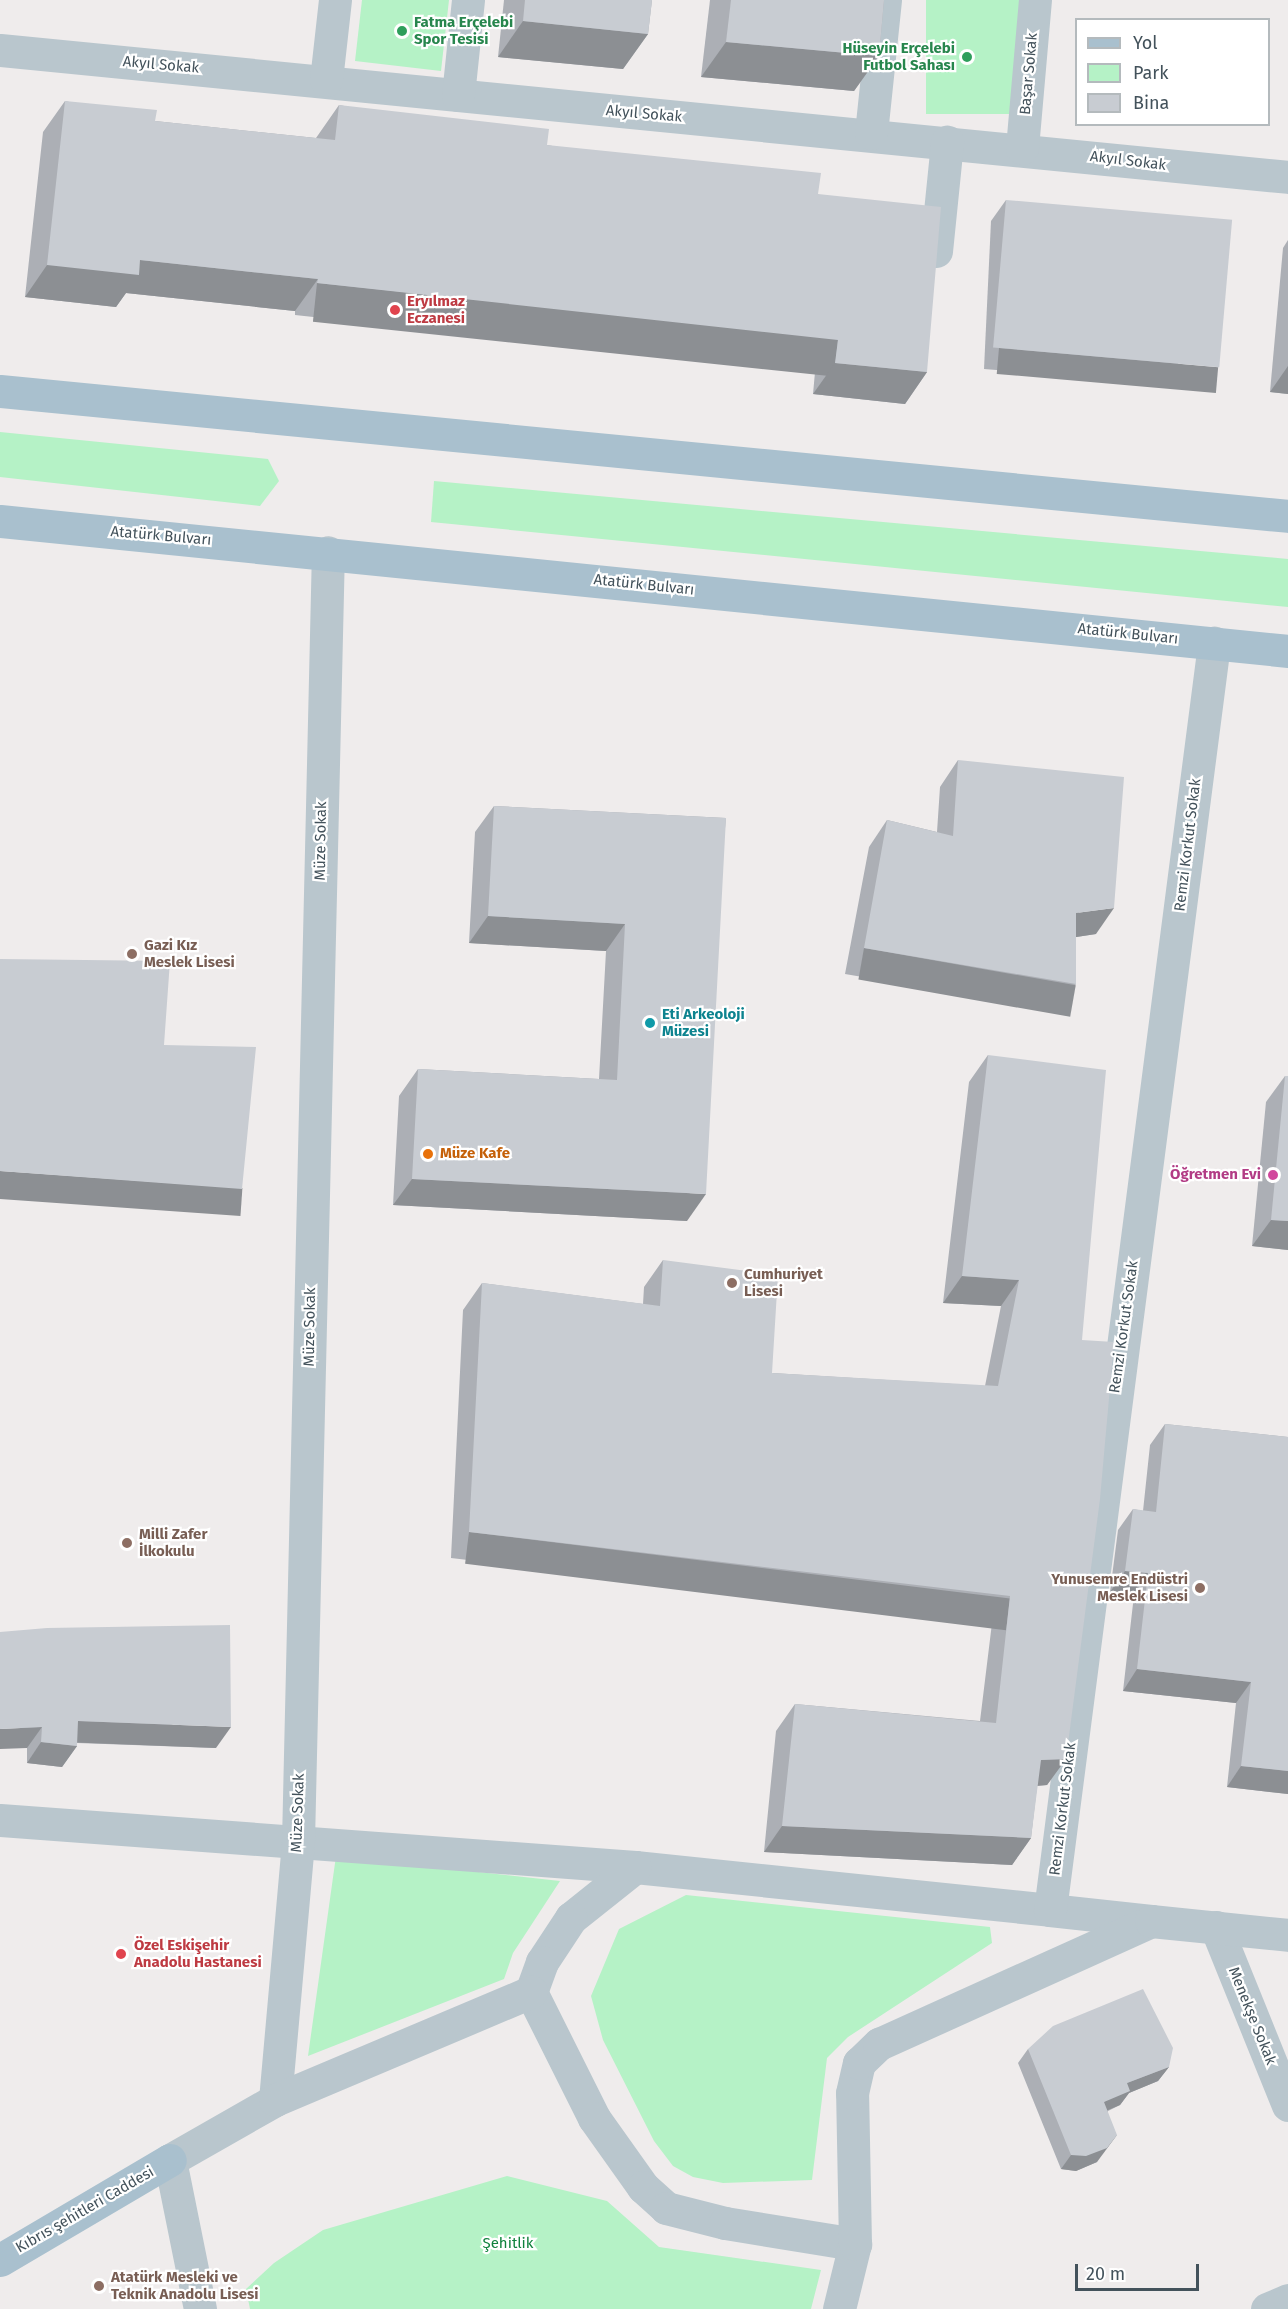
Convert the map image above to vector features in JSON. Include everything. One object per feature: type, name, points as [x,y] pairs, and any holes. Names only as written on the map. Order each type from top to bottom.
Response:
[{"type":"main road","points":[[0,391],[1288,516]]},
{"type":"main road","name":"Atatürk Bulvarı","points":[[0,521],[328,552],[1288,651]]},
{"type":"main road","name":"Kıbrıs şehitleri Caddesi","points":[[0,2260],[170,2160]]},
{"type":"street","points":[[326,80],[335,0]]},
{"type":"street","points":[[458,95],[468,0]]},
{"type":"street","points":[[871,133],[885,0]]},
{"type":"street","name":"Başar Sokak","points":[[1022,148],[1035,0]]},
{"type":"street","name":"Akyıl Sokak","points":[[0,50],[326,80],[517,104],[871,133],[1288,177]]},
{"type":"street","points":[[933,283],[946,142]]},
{"type":"street","name":"Müze Sokak","points":[[275,2100],[298,1841],[328,552]]},
{"type":"street","name":"Remzi Korkut Sokak","points":[[1050,1910],[1214,643]]},
{"type":"street","points":[[0,1820],[635,1867],[1288,1935]]},
{"type":"street","points":[[635,1867],[571,1918],[542,1962],[531,1992],[594,2118],[642,2187],[666,2208],[725,2223],[855,2244]]},
{"type":"street","points":[[839,2309],[855,2244],[852,2093],[859,2064],[879,2044],[1151,1921]]},
{"type":"street","name":"Menekşe Sokak","points":[[1216,1928],[1288,2105]]},
{"type":"street","points":[[200,2309],[170,2160],[275,2100],[531,1992]]},
{"type":"street","points":[[1267,2309],[1288,2300]]},
{"type":"green space","name":"Fatma Erçelebi Spor Tesisi","points":[[362,0],[449,0],[441,71],[355,61]]},
{"type":"green space","name":"Hüseyin Erçelebi Futbol Sahası","points":[[926,0],[1020,0],[1020,114],[926,114]]},
{"type":"green space","points":[[0,432],[268,459],[279,481],[260,506],[0,477]]},
{"type":"green space","points":[[434,481],[1288,559],[1288,607],[431,522]]},
{"type":"green space","points":[[336,1856],[560,1881],[513,1953],[504,1979],[308,2056]]},
{"type":"green space","points":[[686,1895],[990,1927],[992,1943],[848,2037],[827,2058],[812,2180],[723,2183],[693,2177],[673,2166],[654,2141],[603,2040],[591,1996],[619,1929]]},
{"type":"green space","name":"Şehitlik","points":[[507,2176],[607,2201],[659,2247],[821,2270],[811,2309],[250,2309],[246,2289],[274,2263],[323,2230]]},
{"type":"building","points":[[525,0],[652,0],[648,34],[523,21]]},
{"type":"building","points":[[731,0],[884,0],[879,56],[726,42]]},
{"type":"building","points":[[65,101],[157,110],[155,121],[335,140],[339,105],[549,129],[547,145],[821,173],[818,194],[941,207],[927,372],[835,363],[838,340],[317,283],[318,279],[140,260],[139,275],[47,265]]},
{"type":"building","points":[[1006,200],[1232,220],[1219,367],[993,347]]},
{"type":"building","points":[[958,760],[1124,777],[1114,908],[1076,913],[1076,984],[864,948],[887,820],[953,836]]},
{"type":"building","name":"Eti Arkeoloji Müzesi","points":[[494,806],[726,818],[706,1194],[412,1179],[418,1069],[617,1080],[625,924],[488,916]]},
{"type":"building","points":[[0,959],[170,961],[164,1045],[256,1047],[242,1189],[0,1171]]},
{"type":"building","points":[[988,1055],[1106,1070],[1082,1340],[1114,1342],[1100,1499],[1066,1759],[1041,1760],[1031,1838],[782,1826],[795,1704],[996,1723],[1010,1596],[469,1532],[482,1283],[660,1306],[663,1260],[778,1275],[772,1373],[998,1386],[1019,1280],[962,1276]]},
{"type":"building","points":[[1285,1076],[1288,1076],[1288,1221],[1271,1220]]},
{"type":"building","points":[[1165,1424],[1288,1437],[1288,1771],[1241,1766],[1251,1682],[1137,1669],[1148,1573],[1125,1571],[1133,1509],[1156,1512]]},
{"type":"building","points":[[230,1625],[231,1727],[78,1721],[77,1746],[41,1742],[42,1727],[0,1729],[0,1632],[47,1628]]},
{"type":"building","points":[[1143,1989],[1173,2048],[1169,2067],[1127,2083],[1130,2091],[1104,2102],[1117,2135],[1107,2148],[1086,2156],[1071,2155],[1028,2049],[1053,2026]]},
{"type":"place","name":"Fatma Erçelebi Spor Tesisi","points":[[402,31]]},
{"type":"place","name":"Hüseyin Erçelebi Futbol Sahası","points":[[967,57]]},
{"type":"place","name":"Eryılmaz Eczanesi","points":[[395,310]]},
{"type":"place","name":"Gazi Kız Meslek Lisesi","points":[[132,954]]},
{"type":"place","name":"Eti Arkeoloji Müzesi","points":[[650,1023]]},
{"type":"place","name":"Müze Kafe","points":[[428,1154]]},
{"type":"place","name":"Öğretmen Evi","points":[[1273,1175]]},
{"type":"place","name":"Cumhuriyet Lisesi","points":[[732,1283]]},
{"type":"place","name":"Milli Zafer İlkokulu","points":[[127,1543]]},
{"type":"place","name":"Yunusemre Endüstri Meslek Lisesi","points":[[1200,1588]]},
{"type":"place","name":"Özel Eskişehir Anadolu Hastanesi","points":[[121,1954]]},
{"type":"place","name":"Atatürk Mesleki ve Teknik Anadolu Lisesi","points":[[99,2286]]}]
